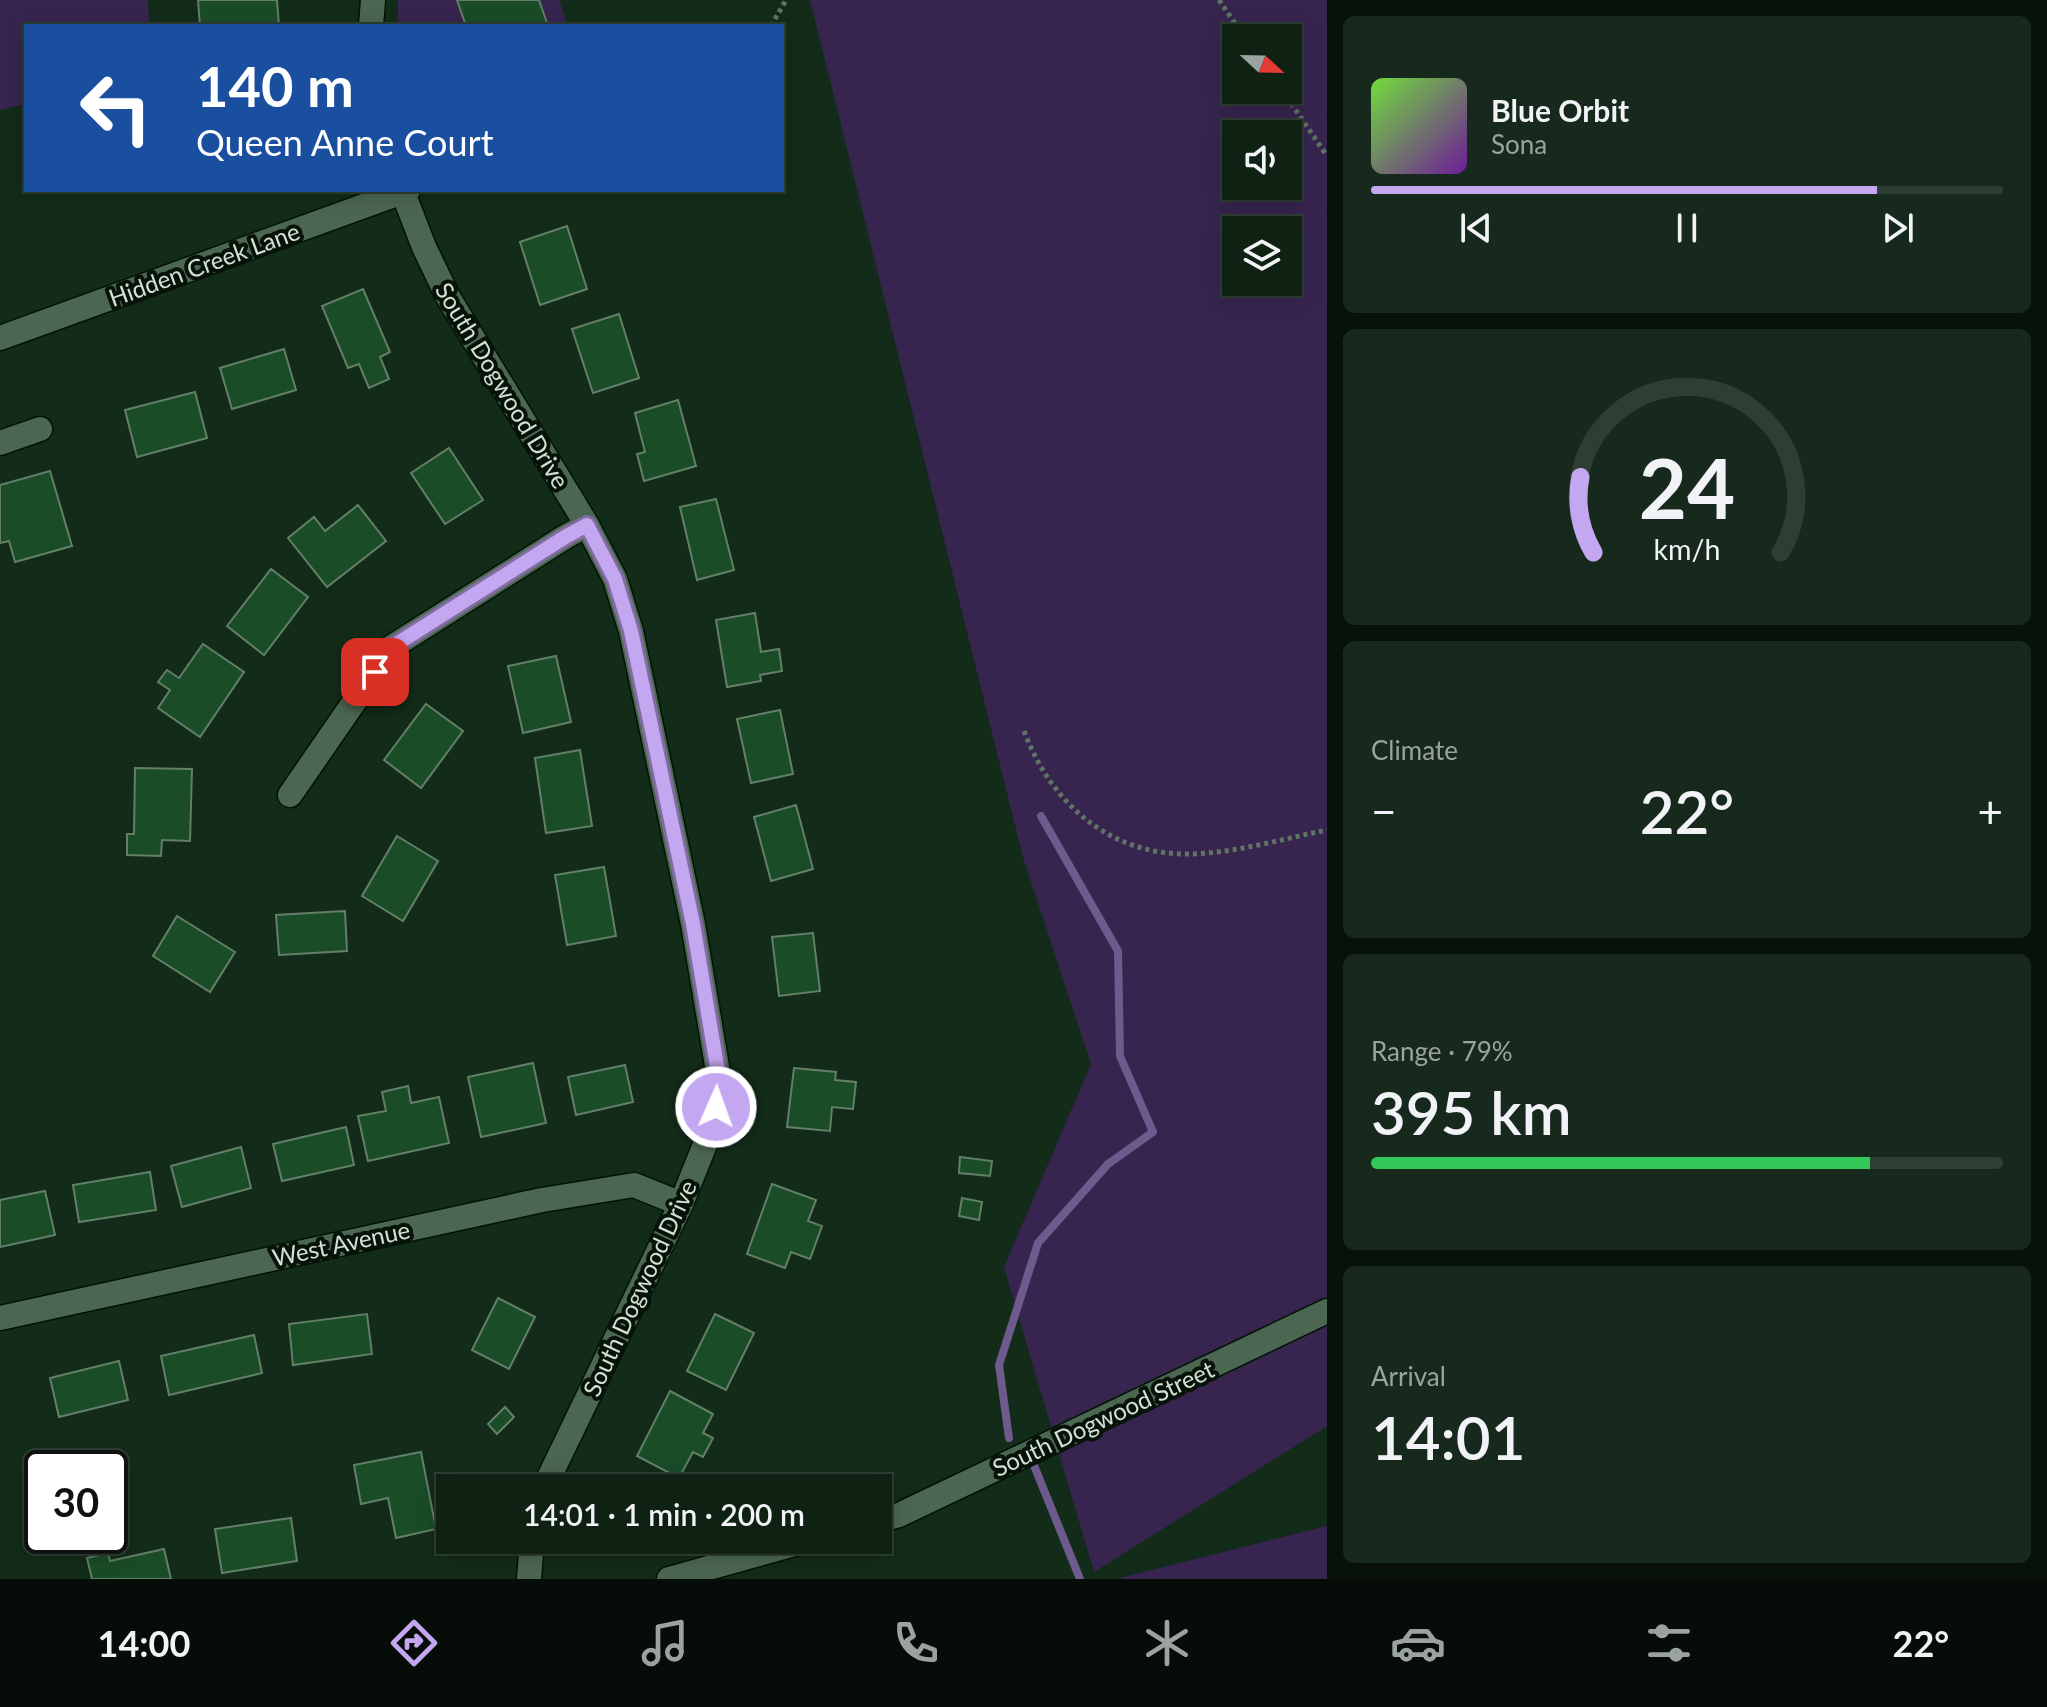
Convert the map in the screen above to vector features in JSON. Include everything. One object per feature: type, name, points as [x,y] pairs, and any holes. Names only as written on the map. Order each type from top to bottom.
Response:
[{"type":"street","points":[[371,24],[373,0]]},
{"type":"street","name":"Hidden Creek Lane","points":[[0,338],[401,192]]},
{"type":"street","name":"South Dogwood Drive","points":[[404,192],[424,247],[448,297],[587,525],[615,579],[631,631],[693,924],[718,1072],[716,1107],[710,1130],[681,1204],[551,1474]]},
{"type":"street","points":[[0,443],[40,429]]},
{"type":"street","points":[[290,795],[392,647],[587,525]]},
{"type":"street","name":"West Avenue","points":[[0,1318],[542,1200],[634,1185],[681,1204]]},
{"type":"street","name":"South Dogwood Street","points":[[892,1517],[1327,1311]]},
{"type":"street","points":[[529,1579],[531,1554]]},
{"type":"street","points":[[669,1579],[759,1554]]},
{"type":"path","points":[[772,24],[786,0]]},
{"type":"path","points":[[1219,0],[1235,24]]},
{"type":"path","points":[[1292,104],[1327,156]]},
{"type":"path","points":[[1024,731],[1051,784],[1068,805],[1092,825],[1132,845],[1162,852],[1193,854],[1327,830]]},
{"type":"shaded area","points":[[0,0],[148,0],[149,24],[24,24],[24,104],[0,110]]},
{"type":"shaded area","points":[[398,0],[559,0],[567,24],[398,24]]},
{"type":"shaded area","points":[[810,0],[1327,0],[1327,1426],[1094,1572],[1004,1267],[1091,1064],[1023,857]]},
{"type":"shaded area","points":[[1327,1526],[1327,1579],[1116,1579]]},
{"type":"building","points":[[198,0],[277,0],[279,24],[200,24]]},
{"type":"building","points":[[457,0],[539,0],[547,23],[544,24],[465,24]]},
{"type":"building","points":[[567,226],[587,289],[540,305],[520,242]]},
{"type":"building","points":[[363,289],[390,352],[380,357],[389,379],[369,388],[359,364],[348,368],[322,306]]},
{"type":"building","points":[[619,314],[639,378],[593,393],[572,329]]},
{"type":"building","points":[[284,349],[296,390],[232,409],[220,368]]},
{"type":"building","points":[[195,392],[207,438],[137,457],[125,410]]},
{"type":"building","points":[[678,400],[696,466],[644,481],[637,454],[645,452],[635,413]]},
{"type":"building","points":[[449,448],[483,500],[445,524],[411,473]]},
{"type":"building","points":[[50,471],[72,546],[15,562],[9,541],[0,543],[0,485]]},
{"type":"building","points":[[716,499],[734,570],[697,580],[680,507]]},
{"type":"building","points":[[358,505],[386,541],[327,587],[288,538],[314,517],[325,531]]},
{"type":"building","points":[[271,569],[308,597],[264,655],[227,626]]},
{"type":"building","points":[[755,613],[761,652],[779,649],[782,671],[760,675],[761,681],[727,687],[716,620]]},
{"type":"building","points":[[203,644],[244,672],[200,737],[158,708],[170,690],[158,682],[167,670],[179,678]]},
{"type":"building","points":[[556,656],[571,722],[523,733],[508,666]]},
{"type":"building","points":[[426,704],[463,731],[421,788],[384,760]]},
{"type":"building","points":[[780,710],[793,774],[751,783],[737,719]]},
{"type":"building","points":[[580,750],[592,826],[546,833],[535,758]]},
{"type":"building","points":[[135,768],[192,769],[190,841],[162,840],[161,856],[127,855],[127,834],[134,834]]},
{"type":"building","points":[[796,805],[813,869],[771,881],[754,817]]},
{"type":"building","points":[[397,836],[438,861],[403,921],[362,896]]},
{"type":"building","points":[[604,867],[616,936],[567,945],[555,875]]},
{"type":"building","points":[[345,911],[347,951],[279,955],[276,915]]},
{"type":"building","points":[[177,916],[235,952],[210,992],[153,956]]},
{"type":"building","points":[[813,933],[820,991],[779,996],[772,937]]},
{"type":"building","points":[[533,1063],[546,1123],[481,1137],[468,1077]]},
{"type":"building","points":[[625,1065],[633,1102],[576,1115],[568,1077]]},
{"type":"building","points":[[794,1068],[836,1072],[835,1080],[856,1082],[853,1109],[832,1107],[830,1131],[787,1127]]},
{"type":"building","points":[[408,1086],[411,1103],[439,1097],[449,1143],[368,1161],[358,1116],[386,1111],[382,1092]]},
{"type":"building","points":[[346,1127],[354,1165],[282,1181],[273,1144]]},
{"type":"building","points":[[241,1147],[251,1188],[182,1207],[171,1166]]},
{"type":"building","points":[[960,1157],[992,1161],[990,1176],[959,1173]]},
{"type":"building","points":[[150,1172],[156,1210],[79,1222],[73,1185]]},
{"type":"building","points":[[772,1184],[816,1200],[808,1221],[822,1226],[810,1259],[791,1252],[785,1268],[747,1254]]},
{"type":"building","points":[[45,1191],[55,1235],[0,1247],[0,1200]]},
{"type":"building","points":[[962,1198],[982,1202],[979,1220],[959,1216]]},
{"type":"building","points":[[498,1298],[535,1317],[509,1369],[472,1350]]},
{"type":"building","points":[[367,1314],[372,1354],[293,1365],[289,1324]]},
{"type":"building","points":[[715,1314],[754,1333],[726,1390],[687,1371]]},
{"type":"building","points":[[254,1335],[262,1373],[169,1395],[161,1356]]},
{"type":"building","points":[[119,1361],[128,1400],[59,1417],[50,1378]]},
{"type":"building","points":[[670,1391],[713,1414],[703,1433],[713,1438],[703,1457],[693,1452],[681,1474],[671,1474],[637,1456]]},
{"type":"building","points":[[505,1407],[514,1417],[497,1434],[488,1424]]},
{"type":"building","points":[[421,1452],[436,1529],[396,1538],[388,1498],[361,1504],[354,1465]]},
{"type":"building","points":[[291,1518],[297,1561],[222,1573],[215,1529]]},
{"type":"building","points":[[164,1549],[171,1579],[92,1579],[87,1558],[108,1554],[110,1561]]},
{"type":"waterway","points":[[1009,1438],[999,1365],[1038,1243],[1108,1164],[1153,1132],[1120,1056],[1118,951],[1041,816]]},
{"type":"waterway","points":[[1033,1463],[1080,1579]]},
{"type":"route","points":[[375,672],[392,647],[587,525],[615,579],[631,631],[693,924],[718,1072],[716,1107]]}]
